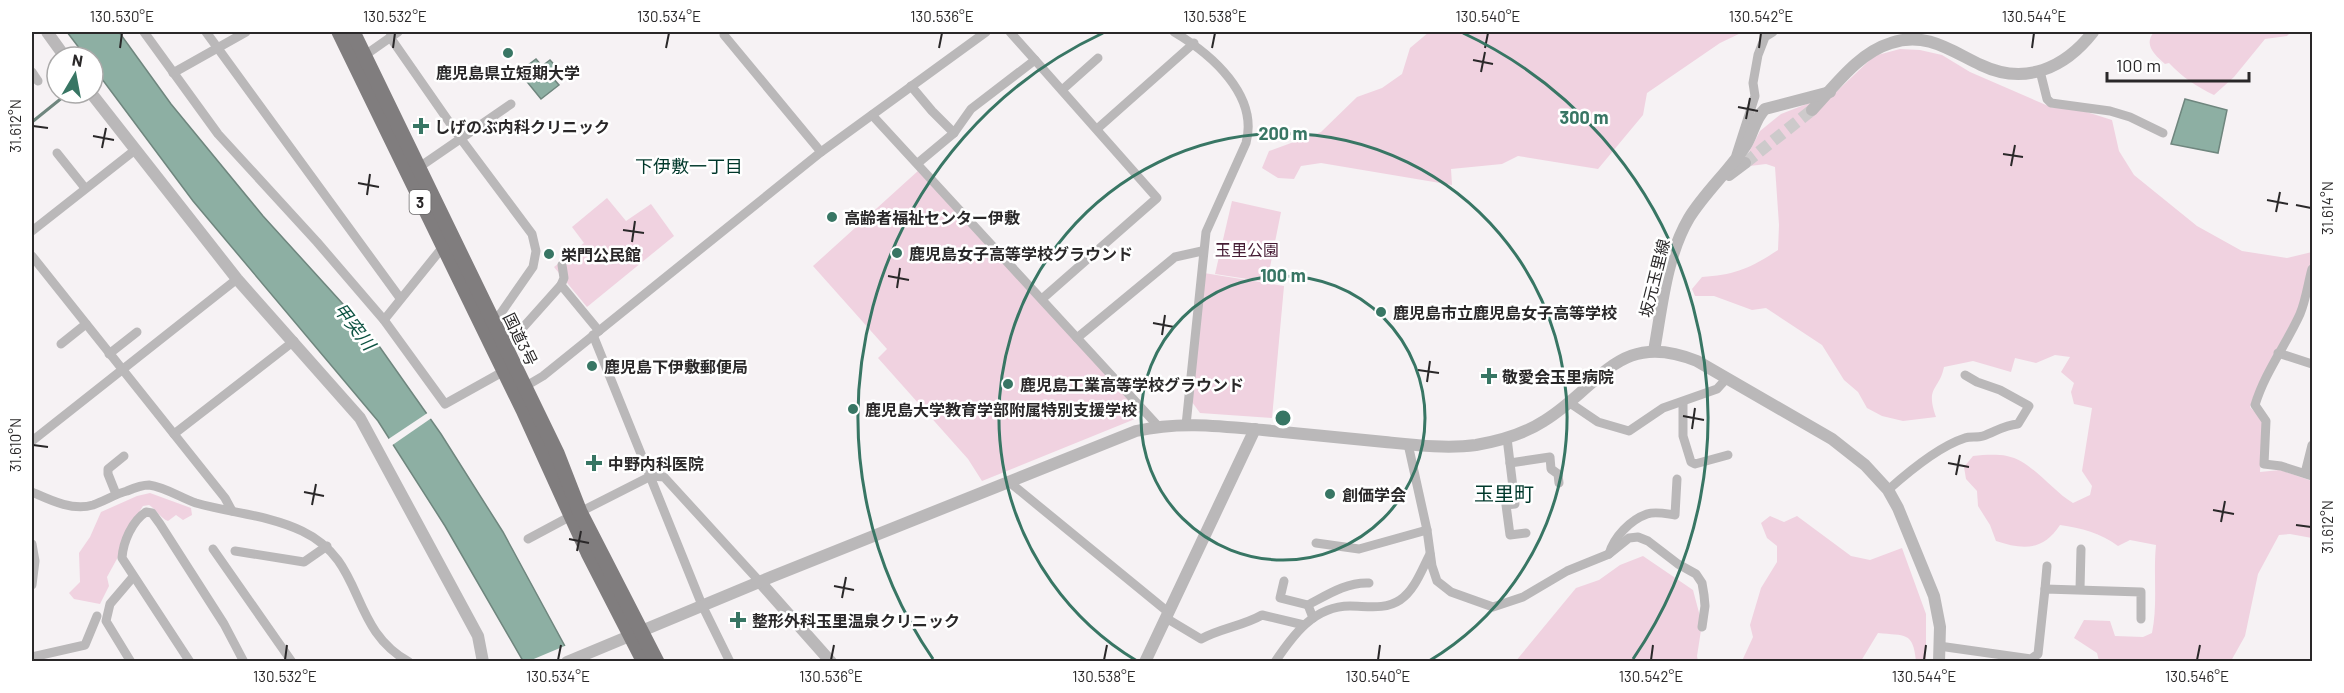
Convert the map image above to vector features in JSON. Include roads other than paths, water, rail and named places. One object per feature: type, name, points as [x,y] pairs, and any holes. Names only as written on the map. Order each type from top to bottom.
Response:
[{"type":"highway","name":"国道3号","points":[[339,32],[359,59],[418,168],[494,323],[508,369]]},
{"type":"highway","name":"国道3号","points":[[353,32],[359,59],[442,248],[519,390],[576,514],[636,633],[657,662]]},
{"type":"highway","name":"国道3号","points":[[636,633],[644,662]]},
{"type":"street","points":[[47,32],[56,45]]},
{"type":"street","points":[[144,32],[218,134],[317,242],[384,320],[445,404],[508,369]]},
{"type":"street","points":[[206,32],[400,298]]},
{"type":"street","points":[[173,74],[243,32]]},
{"type":"street","points":[[519,390],[537,380],[821,152],[986,32]]},
{"type":"street","points":[[1010,32],[1157,198],[1042,299]]},
{"type":"street","points":[[1174,32],[1194,44],[1227,74],[1244,105],[1249,131],[1242,154],[1206,232],[1202,251],[1186,425]]},
{"type":"street","points":[[1739,162],[1755,96],[1754,83],[1758,55],[1765,37],[1773,32]]},
{"type":"street","points":[[1812,111],[1864,56],[1877,48],[1900,40],[1925,40],[1939,43],[1991,69],[2018,73],[2040,71],[2057,65],[2070,57],[2093,32]]},
{"type":"street","points":[[359,59],[394,34],[461,139],[532,234],[536,251],[533,267],[494,323]]},
{"type":"street","points":[[724,35],[821,152]]},
{"type":"street","points":[[1097,129],[1194,44]]},
{"type":"street","points":[[1062,90],[1098,58]]},
{"type":"street","points":[[918,163],[954,133],[971,109],[1035,60]]},
{"type":"street","points":[[2040,71],[2047,99],[2051,103],[2110,111],[2130,117],[2163,134]]},
{"type":"street","points":[[32,72],[38,81]]},
{"type":"street","points":[[911,86],[954,133]]},
{"type":"street","name":"坂元玉里線","points":[[1654,351],[1668,277],[1675,252],[1689,219],[1714,187],[1739,162],[1761,113],[1765,109],[1830,92]]},
{"type":"street","points":[[418,168],[511,104]]},
{"type":"street","points":[[100,105],[237,279],[360,418],[478,636],[483,662]]},
{"type":"street","points":[[872,115],[1158,426]]},
{"type":"street","points":[[32,231],[135,150]]},
{"type":"street","points":[[57,153],[85,188]]},
{"type":"street","points":[[384,320],[442,248]]},
{"type":"street","points":[[1077,338],[1175,257],[1202,251]]},
{"type":"street","points":[[32,256],[225,498],[232,511]]},
{"type":"street","points":[[519,332],[561,285],[564,278],[562,265]]},
{"type":"street","points":[[2313,269],[2301,312],[2259,392],[2255,405],[2266,421],[2264,464],[2309,474],[2313,445]]},
{"type":"street","points":[[32,441],[237,279]]},
{"type":"street","points":[[561,285],[596,333],[702,605],[730,662]]},
{"type":"street","points":[[61,344],[86,324]]},
{"type":"street","points":[[109,354],[137,332]]},
{"type":"street","points":[[174,435],[294,341]]},
{"type":"street","points":[[567,662],[702,605],[1136,430],[1158,426],[1225,426],[1408,444],[1474,445],[1507,438],[1543,422],[1570,403],[1607,367],[1629,356],[1654,351],[1682,355],[1727,378],[1852,453],[1888,490],[1898,507],[1934,596],[1939,614],[1939,662]]},
{"type":"street","points":[[2278,354],[2313,363]]},
{"type":"street","points":[[1888,490],[1917,466],[1956,442],[1981,436],[2008,425],[2018,424],[2029,406],[2001,390],[1977,382],[1965,375]]},
{"type":"street","points":[[1570,403],[1598,422],[1629,431],[1677,401],[1683,402],[1717,389],[1727,378]]},
{"type":"street","points":[[1683,402],[1683,436],[1691,462],[1695,464],[1728,455]]},
{"type":"street","points":[[1145,662],[1255,429]]},
{"type":"street","points":[[1507,438],[1515,504],[1506,505],[1510,535],[1526,533]]},
{"type":"street","points":[[1408,444],[1437,580],[1451,592],[1493,607],[1523,597],[1567,571],[1610,554],[1629,538],[1638,537],[1696,574],[1702,583],[1704,595],[1702,627]]},
{"type":"street","points":[[116,494],[108,469],[124,456]]},
{"type":"street","points":[[1510,463],[1550,458],[1551,469],[1558,474],[1558,483]]},
{"type":"street","points":[[528,539],[651,476],[664,477],[831,662]]},
{"type":"street","points":[[1610,554],[1612,544],[1635,521],[1648,513],[1675,515],[1677,478]]},
{"type":"street","points":[[1008,482],[1167,615],[1201,639],[1225,628],[1246,624],[1262,615],[1304,625]]},
{"type":"street","points":[[32,492],[53,501],[83,507],[93,505],[116,494],[150,485],[194,502],[293,526],[327,546],[347,573],[374,631],[388,647],[409,662]]},
{"type":"street","points":[[190,662],[122,558],[125,542],[139,516],[149,512],[160,524],[224,624],[244,662]]},
{"type":"street","points":[[1316,543],[1359,549],[1427,530]]},
{"type":"street","points":[[32,544],[35,561],[32,585]]},
{"type":"street","points":[[235,551],[304,562],[327,546]]},
{"type":"street","points":[[213,549],[292,662]]},
{"type":"street","points":[[2080,589],[2081,549]]},
{"type":"street","points":[[1275,662],[1294,634],[1313,618],[1335,608],[1385,606],[1398,602],[1412,588],[1430,554]]},
{"type":"street","points":[[1939,646],[2031,659],[2038,654],[2047,566]]},
{"type":"street","points":[[129,660],[106,621],[106,616],[110,604],[133,577]]},
{"type":"street","points":[[1284,581],[1280,598],[1308,605],[1339,588],[1369,583]]},
{"type":"street","points":[[2046,589],[2140,592],[2141,619]]},
{"type":"street","points":[[1308,605],[1313,618]]},
{"type":"street","points":[[32,657],[85,645],[97,616]]},
{"type":"water","name":"甲突川","points":[[67,32],[119,32],[171,104],[263,216],[372,336],[441,434],[503,532],[573,661],[523,661],[445,526],[378,421],[193,201],[105,83],[105,45],[77,45]]},
{"type":"water","points":[[536,59],[542,66],[550,60],[560,71],[552,77],[559,85],[541,99],[519,72]]},
{"type":"water","points":[[2185,99],[2227,110],[2218,153],[2171,144]]},
{"type":"waterway","points":[[32,122],[53,105]]},
{"type":"tunnel","points":[[1745,163],[1812,110]]},
{"type":"place","name":"鹿児島県立短期大学","points":[[508,53]]},
{"type":"place","name":"しげのぶ内科クリニック","points":[[421,126]]},
{"type":"place","name":"高齢者福祉センター伊敷","points":[[832,217]]},
{"type":"place","name":"鹿児島女子高等学校グラウンド","points":[[897,253]]},
{"type":"place","name":"栄門公民館","points":[[549,254]]},
{"type":"place","name":"鹿児島市立鹿児島女子高等学校","points":[[1381,312]]},
{"type":"place","name":"鹿児島下伊敷郵便局","points":[[592,366]]},
{"type":"place","name":"敬愛会玉里病院","points":[[1489,376]]},
{"type":"place","name":"鹿児島工業高等学校グラウンド","points":[[1008,384]]},
{"type":"place","name":"鹿児島大学教育学部附属特別支援学校","points":[[853,409]]},
{"type":"place","name":"中野内科医院","points":[[594,463]]},
{"type":"place","name":"創価学会","points":[[1330,494]]},
{"type":"place","name":"整形外科玉里温泉クリニック","points":[[738,620]]},
{"type":"district","name":"下伊敷一丁目","points":[[689,166]]},
{"type":"district","name":"玉里町","points":[[1504,493]]},
{"type":"park label","name":"玉里公園","points":[[1247,249]]}]
